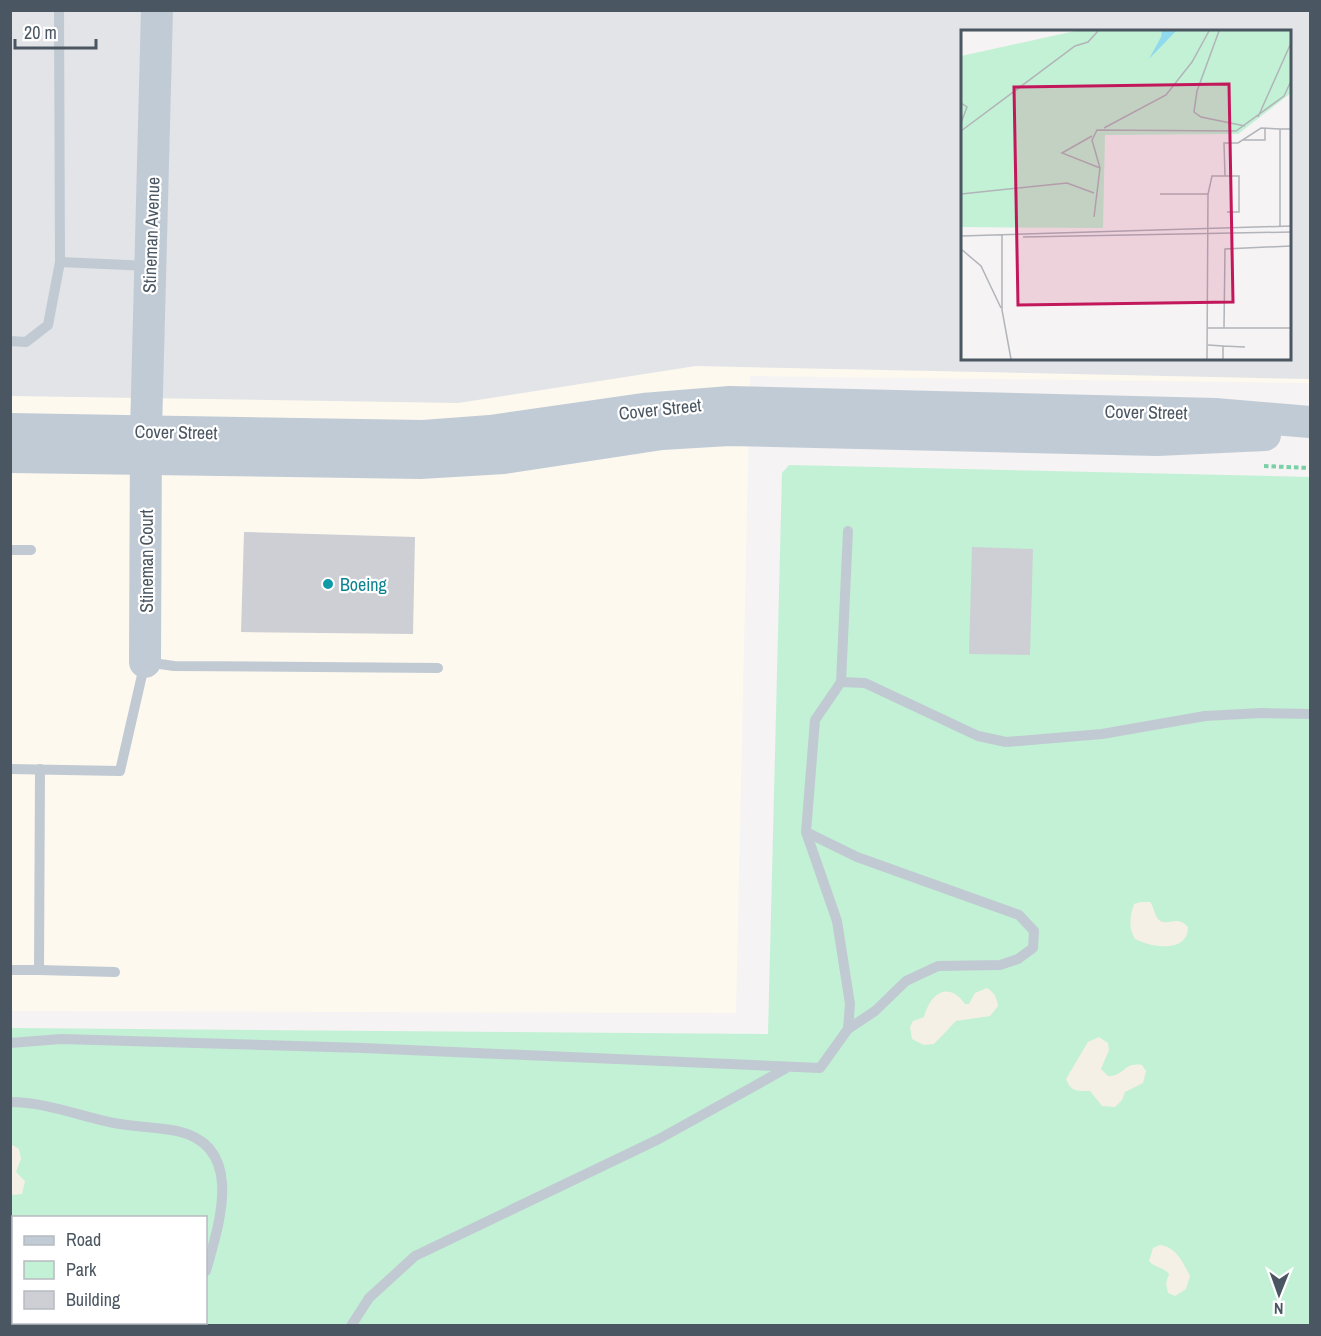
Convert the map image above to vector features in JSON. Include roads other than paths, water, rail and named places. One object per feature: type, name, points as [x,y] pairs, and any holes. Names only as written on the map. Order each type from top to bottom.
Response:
[{"type":"street","name":"Stineman Avenue","points":[[146,446],[157,10]]},
{"type":"street","name":"Cover Street","points":[[10,457],[146,446],[423,436],[490,431],[643,410],[730,402],[1215,414],[1311,422]]},
{"type":"street","name":"Cover Street","points":[[10,429],[146,446],[420,464],[504,458],[662,434],[729,430],[1157,440],[1311,434]]},
{"type":"street","name":"Stineman Court","points":[[145,662],[146,446]]},
{"type":"lane","points":[[10,341],[26,342],[48,324],[60,262],[59,10]]},
{"type":"lane","points":[[60,262],[150,266]]},
{"type":"lane","points":[[848,531],[841,682],[815,720],[806,832],[837,921],[850,1004],[848,1029]]},
{"type":"lane","points":[[10,550],[31,550]]},
{"type":"lane","points":[[10,769],[120,771],[145,662],[174,666],[438,668]]},
{"type":"lane","points":[[841,682],[865,683],[978,736],[1005,742],[1102,734],[1205,716],[1261,713],[1311,714]]},
{"type":"lane","points":[[39,970],[40,769]]},
{"type":"lane","points":[[10,1043],[61,1040],[363,1048],[786,1069],[820,1068],[848,1029],[875,1011],[906,981],[938,966],[1000,965],[1018,959],[1033,948],[1034,931],[1019,915],[857,857],[806,832]]},
{"type":"lane","points":[[10,970],[115,972]]},
{"type":"lane","points":[[351,1326],[369,1298],[415,1256],[659,1139],[786,1069]]},
{"type":"lane","points":[[10,1102],[27,1102],[114,1123],[180,1132],[208,1144],[220,1166],[223,1197],[207,1267]]},
{"type":"place","name":"Boeing","points":[[328,584]]}]
